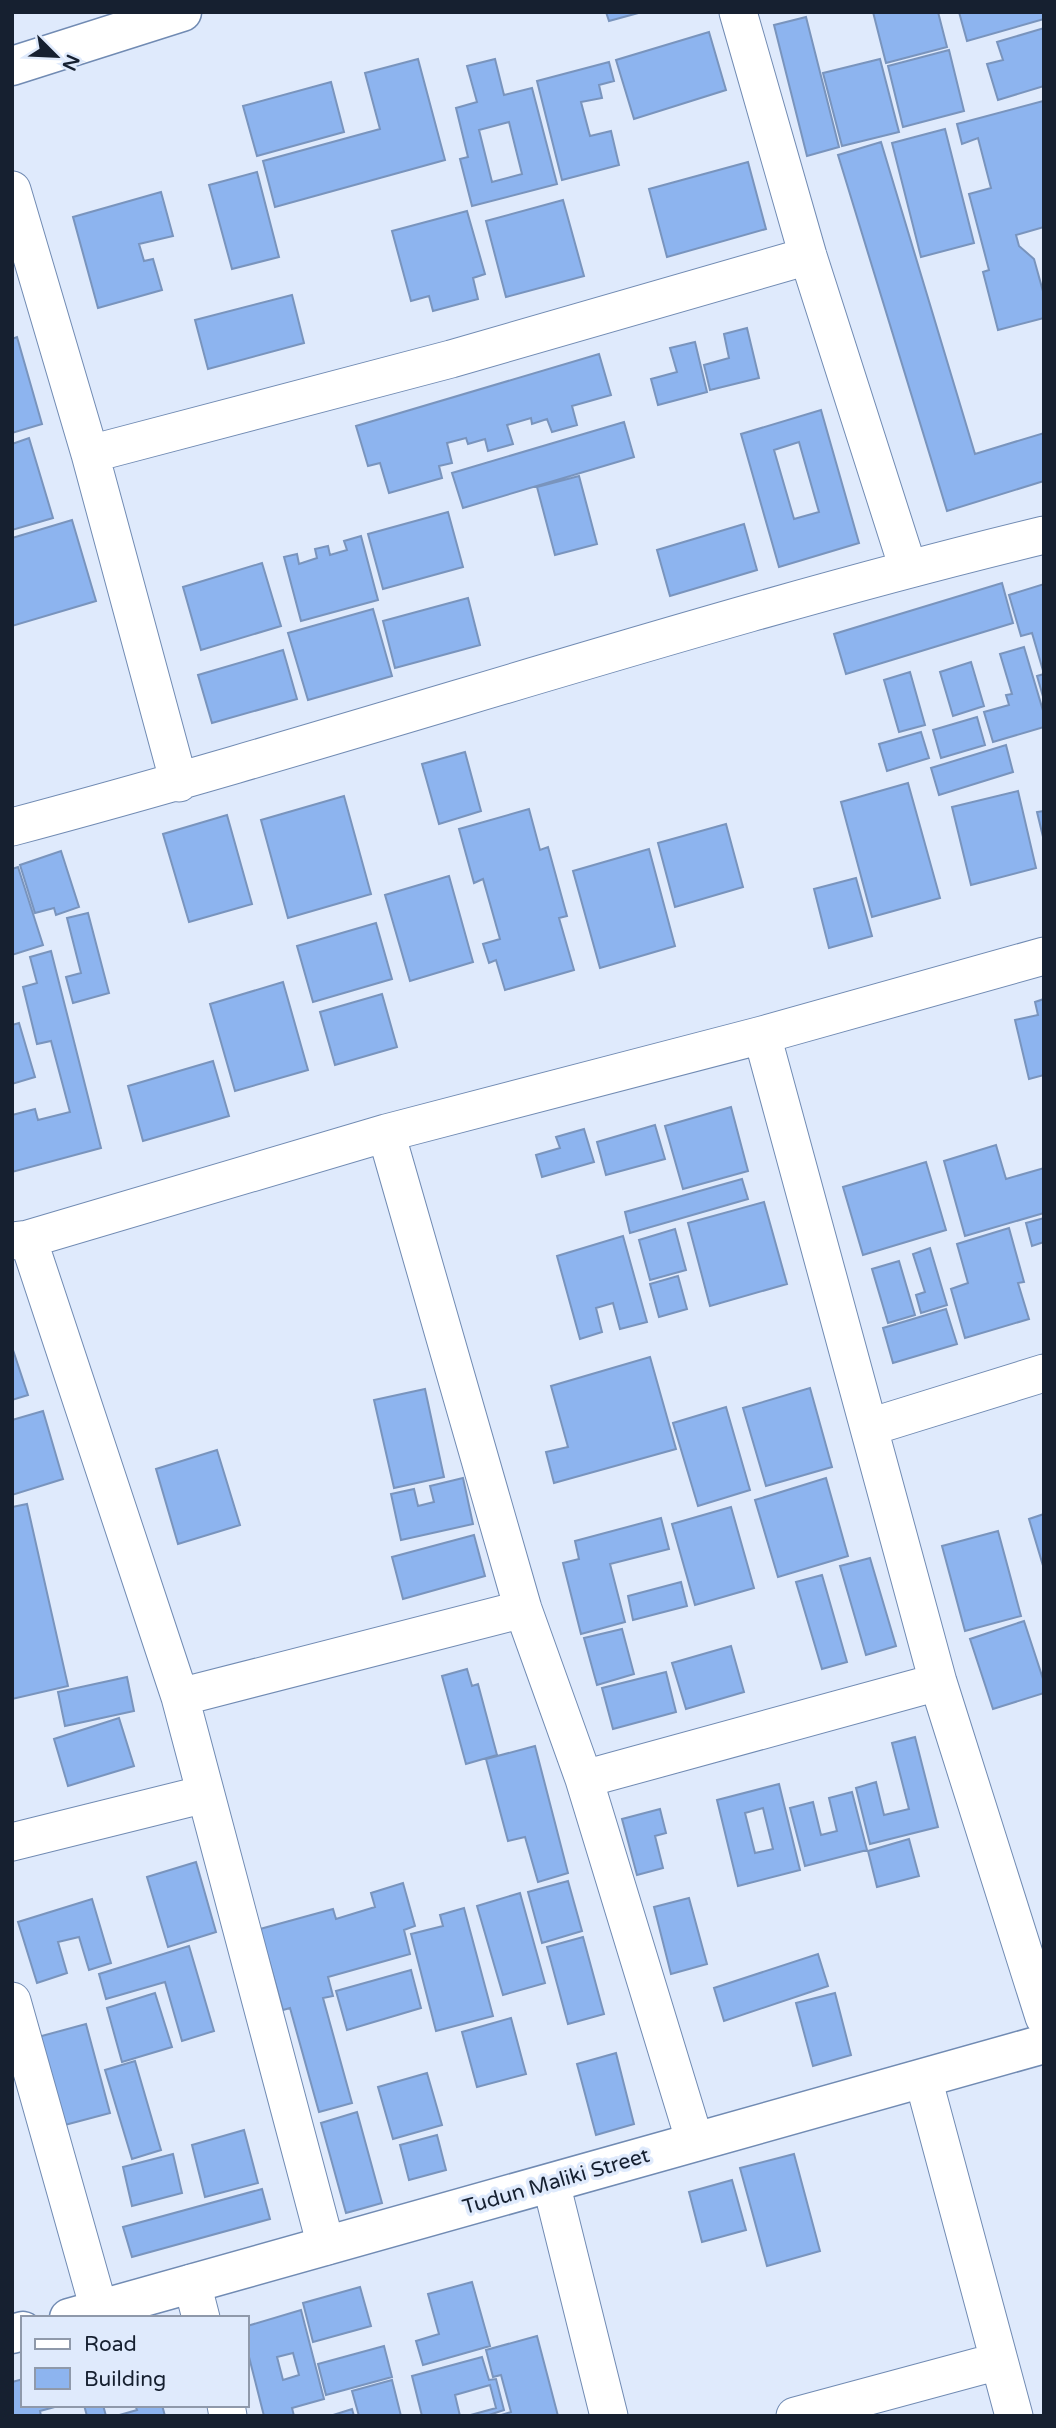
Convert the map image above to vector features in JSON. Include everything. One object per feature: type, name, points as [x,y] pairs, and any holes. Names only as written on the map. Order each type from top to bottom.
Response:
[{"type":"street","points":[[12,66],[182,12]]},
{"type":"street","points":[[738,12],[808,256],[908,568]]},
{"type":"street","points":[[12,190],[90,454],[179,783]]},
{"type":"street","points":[[90,454],[451,359],[808,256]]},
{"type":"street","points":[[12,827],[179,783],[908,568],[1044,535]]},
{"type":"street","points":[[326,2246],[180,1697],[20,1240],[386,1133],[762,1035],[1044,956]]},
{"type":"street","points":[[762,1035],[938,1682],[1044,2017]]},
{"type":"street","points":[[386,1133],[523,1609],[584,1779],[695,2142]]},
{"type":"street","points":[[870,1427],[1044,1373]]},
{"type":"street","points":[[180,1697],[523,1609]]},
{"type":"street","points":[[584,1779],[938,1682]]},
{"type":"street","points":[[12,1842],[205,1794]]},
{"type":"street","points":[[12,2001],[84,2313]]},
{"type":"street","name":"Tudun Maliki Street","points":[[84,2313],[196,2300],[326,2246],[1044,2044]]},
{"type":"street","points":[[923,2078],[1014,2416]]},
{"type":"street","points":[[551,2183],[610,2416]]},
{"type":"street","points":[[795,2416],[999,2361]]},
{"type":"building","points":[[606,12],[642,12],[609,21]]},
{"type":"building","points":[[873,12],[938,12],[947,47],[886,63]]},
{"type":"building","points":[[959,12],[1044,12],[1044,19],[967,41]]},
{"type":"building","points":[[806,17],[839,147],[807,156],[774,25]]},
{"type":"building","points":[[1044,28],[1044,86],[998,100],[987,64],[1003,60],[997,42]]},
{"type":"building","points":[[709,32],[726,90],[634,119],[616,60]]},
{"type":"building","points":[[949,50],[964,111],[903,127],[888,66]]},
{"type":"building","points":[[418,59],[445,160],[275,207],[263,161],[380,129],[365,73]]},
{"type":"building","points":[[495,59],[504,95],[532,88],[557,184],[472,206],[460,159],[468,157],[456,108],[477,102],[467,66]],"holes":[[[509,122],[522,174],[492,182],[479,130]]]},
{"type":"building","points":[[880,59],[899,132],[842,146],[823,73]]},
{"type":"building","points":[[609,62],[614,81],[599,85],[602,98],[581,102],[590,136],[611,131],[619,165],[562,180],[537,81]]},
{"type":"building","points":[[331,82],[344,132],[257,156],[243,106]]},
{"type":"building","points":[[1043,101],[1044,227],[1016,235],[1019,246],[1034,259],[1044,295],[1044,318],[998,330],[983,272],[989,270],[969,194],[991,188],[978,138],[962,144],[957,124]]},
{"type":"building","points":[[945,129],[974,243],[921,257],[892,143]]},
{"type":"building","points":[[881,142],[975,454],[1044,433],[1044,481],[947,511],[838,155]]},
{"type":"building","points":[[748,162],[766,229],[667,257],[649,189]]},
{"type":"building","points":[[257,172],[279,257],[232,269],[209,185]]},
{"type":"building","points":[[161,192],[173,236],[139,244],[144,261],[153,259],[162,290],[98,308],[73,217]]},
{"type":"building","points":[[563,200],[584,276],[506,297],[486,221]]},
{"type":"building","points":[[467,211],[485,274],[473,278],[478,299],[433,311],[429,296],[411,301],[392,231]]},
{"type":"building","points":[[292,295],[304,343],[208,369],[195,320]]},
{"type":"building","points":[[747,328],[759,378],[710,390],[704,365],[729,358],[724,334]]},
{"type":"building","points":[[17,337],[42,424],[12,433],[12,339]]},
{"type":"building","points":[[695,342],[707,392],[658,405],[651,379],[677,372],[670,348]]},
{"type":"building","points":[[599,354],[611,395],[572,406],[577,425],[552,432],[547,419],[532,424],[531,418],[507,425],[513,444],[488,451],[485,439],[468,444],[466,438],[447,443],[452,463],[439,466],[442,478],[389,493],[380,463],[368,466],[356,426]]},
{"type":"building","points":[[821,410],[859,543],[779,567],[741,434]],"holes":[[[799,442],[819,512],[794,519],[774,450]]]},
{"type":"building","points":[[624,422],[634,457],[463,508],[452,473]]},
{"type":"building","points":[[29,438],[53,518],[12,530],[12,444]]},
{"type":"building","points":[[579,476],[597,544],[555,555],[537,487]]},
{"type":"building","points":[[448,512],[463,567],[383,589],[368,534]]},
{"type":"building","points":[[72,520],[96,601],[12,626],[12,538]]},
{"type":"building","points":[[744,524],[757,570],[670,596],[657,550]]},
{"type":"building","points":[[361,536],[378,600],[301,621],[284,557],[297,554],[299,564],[317,558],[315,549],[328,546],[330,555],[347,550],[344,541]]},
{"type":"building","points":[[262,563],[281,626],[201,650],[183,587]]},
{"type":"building","points":[[1002,583],[1013,623],[846,674],[834,634]]},
{"type":"building","points":[[1044,584],[1044,674],[1032,633],[1021,636],[1009,595]]},
{"type":"building","points":[[468,598],[480,645],[395,668],[383,621]]},
{"type":"building","points":[[373,609],[392,676],[308,700],[288,633]]},
{"type":"building","points":[[1024,647],[1044,714],[1044,727],[993,742],[984,712],[1009,705],[1006,695],[1012,694],[1000,654]]},
{"type":"building","points":[[283,650],[297,699],[212,723],[198,675]]},
{"type":"building","points":[[971,662],[984,706],[953,716],[940,672]]},
{"type":"building","points":[[910,672],[925,725],[899,732],[884,680]]},
{"type":"building","points":[[1044,674],[1044,700],[1037,676]]},
{"type":"building","points":[[977,717],[985,745],[941,758],[933,730]]},
{"type":"building","points":[[921,732],[929,758],[887,771],[879,744]]},
{"type":"building","points":[[1006,745],[1013,772],[939,795],[931,768]]},
{"type":"building","points":[[465,752],[481,811],[439,824],[422,764]]},
{"type":"building","points":[[908,783],[940,898],[872,917],[841,802]]},
{"type":"building","points":[[1018,791],[1036,868],[971,885],[952,807]]},
{"type":"building","points":[[344,796],[371,894],[288,918],[261,820]]},
{"type":"building","points":[[529,809],[540,850],[548,847],[567,916],[559,918],[574,970],[505,990],[496,960],[489,963],[483,944],[500,939],[483,879],[474,883],[459,829]]},
{"type":"building","points":[[1044,811],[1044,841],[1037,812]]},
{"type":"building","points":[[227,815],[252,904],[189,922],[163,834]]},
{"type":"building","points":[[726,824],[743,887],[675,907],[658,843]]},
{"type":"building","points":[[649,849],[675,946],[600,968],[573,871]]},
{"type":"building","points":[[61,851],[79,907],[56,915],[54,908],[35,913],[20,865]]},
{"type":"building","points":[[18,867],[43,945],[12,955],[12,869]]},
{"type":"building","points":[[449,876],[473,962],[410,981],[385,895]]},
{"type":"building","points":[[856,878],[872,936],[829,948],[814,889]]},
{"type":"building","points":[[88,913],[109,993],[73,1003],[66,977],[81,973],[67,918]]},
{"type":"building","points":[[376,923],[392,979],[313,1002],[297,946]]},
{"type":"building","points":[[51,951],[101,1148],[12,1172],[12,1115],[35,1109],[38,1120],[70,1112],[51,1041],[37,1044],[23,987],[37,983],[30,957]]},
{"type":"building","points":[[283,982],[308,1070],[235,1091],[210,1004]]},
{"type":"building","points":[[382,994],[397,1047],[335,1065],[320,1012]]},
{"type":"building","points":[[1044,999],[1044,1075],[1029,1079],[1015,1020],[1038,1015],[1035,1002]]},
{"type":"building","points":[[19,1023],[35,1077],[12,1084],[12,1025]]},
{"type":"building","points":[[213,1061],[229,1116],[143,1141],[128,1086]]},
{"type":"building","points":[[731,1107],[748,1171],[683,1189],[665,1126]]},
{"type":"building","points":[[655,1125],[665,1159],[606,1175],[597,1142]]},
{"type":"building","points":[[584,1129],[594,1162],[542,1177],[536,1155],[560,1148],[556,1137]]},
{"type":"building","points":[[996,1145],[1006,1179],[1044,1168],[1044,1213],[965,1236],[944,1161]]},
{"type":"building","points":[[926,1162],[946,1230],[863,1255],[843,1187]]},
{"type":"building","points":[[742,1179],[748,1199],[630,1233],[625,1212]]},
{"type":"building","points":[[764,1202],[787,1284],[710,1306],[688,1223]]},
{"type":"building","points":[[1044,1218],[1044,1242],[1032,1246],[1026,1223]]},
{"type":"building","points":[[1009,1228],[1024,1282],[1018,1283],[1029,1319],[965,1338],[951,1289],[968,1283],[957,1244]]},
{"type":"building","points":[[675,1229],[686,1270],[650,1280],[639,1240]]},
{"type":"building","points":[[623,1236],[647,1322],[620,1329],[613,1303],[596,1308],[602,1332],[580,1339],[557,1256]]},
{"type":"building","points":[[930,1248],[947,1305],[921,1313],[916,1295],[925,1292],[913,1254]]},
{"type":"building","points":[[899,1261],[915,1315],[888,1323],[872,1269]]},
{"type":"building","points":[[678,1276],[687,1309],[659,1317],[650,1284]]},
{"type":"building","points":[[946,1309],[957,1344],[893,1363],[883,1328]]},
{"type":"building","points":[[12,1347],[28,1395],[12,1400]]},
{"type":"building","points":[[650,1357],[676,1449],[554,1483],[546,1452],[568,1447],[551,1386]]},
{"type":"building","points":[[810,1388],[832,1467],[766,1486],[743,1408]]},
{"type":"building","points":[[425,1389],[444,1477],[394,1488],[374,1400]]},
{"type":"building","points":[[726,1407],[750,1490],[698,1506],[673,1423]]},
{"type":"building","points":[[43,1411],[63,1479],[12,1495],[12,1420]]},
{"type":"building","points":[[217,1450],[240,1525],[178,1544],[156,1469]]},
{"type":"building","points":[[463,1478],[473,1524],[401,1540],[391,1494],[414,1489],[418,1506],[434,1502],[430,1486]]},
{"type":"building","points":[[826,1478],[848,1556],[778,1577],[755,1500]]},
{"type":"building","points":[[27,1504],[68,1686],[12,1699],[12,1507]]},
{"type":"building","points":[[731,1507],[754,1588],[695,1605],[672,1524]]},
{"type":"building","points":[[1044,1514],[1044,1569],[1029,1519]]},
{"type":"building","points":[[661,1518],[669,1549],[610,1564],[625,1622],[581,1634],[563,1563],[579,1559],[575,1541]]},
{"type":"building","points":[[998,1531],[1021,1616],[965,1631],[942,1546]]},
{"type":"building","points":[[474,1535],[485,1576],[403,1599],[392,1557]]},
{"type":"building","points":[[870,1558],[896,1646],[866,1655],[840,1566]]},
{"type":"building","points":[[822,1575],[847,1662],[822,1669],[796,1582]]},
{"type":"building","points":[[681,1582],[687,1606],[633,1620],[628,1596]]},
{"type":"building","points":[[1024,1621],[1044,1682],[1044,1693],[993,1709],[970,1639]]},
{"type":"building","points":[[622,1629],[634,1674],[597,1685],[584,1638]]},
{"type":"building","points":[[731,1646],[744,1692],[686,1709],[672,1663]]},
{"type":"building","points":[[467,1669],[472,1686],[478,1684],[497,1755],[466,1764],[442,1676]]},
{"type":"building","points":[[666,1672],[676,1712],[613,1729],[602,1688]]},
{"type":"building","points":[[127,1677],[134,1711],[65,1726],[58,1692]]},
{"type":"building","points":[[119,1718],[134,1766],[68,1786],[54,1739]]},
{"type":"building","points":[[915,1737],[938,1827],[870,1844],[856,1788],[876,1782],[884,1815],[909,1809],[892,1743]]},
{"type":"building","points":[[535,1746],[568,1873],[538,1882],[525,1837],[508,1841],[486,1759]]},
{"type":"building","points":[[779,1784],[800,1870],[738,1886],[717,1800]],"holes":[[[763,1808],[773,1849],[755,1853],[745,1813]]]},
{"type":"building","points":[[852,1792],[867,1850],[805,1866],[790,1808],[813,1802],[821,1835],[837,1831],[829,1798]]},
{"type":"building","points":[[660,1809],[666,1833],[655,1836],[663,1868],[637,1875],[622,1819]]},
{"type":"building","points":[[909,1839],[919,1876],[877,1887],[868,1851]]},
{"type":"building","points":[[196,1862],[216,1932],[168,1947],[147,1877]]},
{"type":"building","points":[[568,1881],[582,1931],[542,1943],[528,1892]]},
{"type":"building","points":[[403,1883],[415,1926],[404,1930],[410,1954],[328,1977],[333,1996],[323,1998],[352,2103],[319,2112],[290,2008],[283,2010],[260,1929],[333,1909],[336,1919],[375,1907],[371,1893]]},
{"type":"building","points":[[520,1893],[545,1983],[503,1995],[477,1906]]},
{"type":"building","points":[[689,1898],[707,1964],[671,1974],[654,1907]]},
{"type":"building","points":[[92,1899],[111,1963],[89,1970],[79,1937],[58,1942],[67,1973],[37,1983],[18,1922]]},
{"type":"building","points":[[464,1908],[493,2016],[436,2031],[411,1934],[443,1926],[440,1915]]},
{"type":"building","points":[[583,1937],[604,2014],[568,2024],[547,1947]]},
{"type":"building","points":[[189,1946],[214,2031],[182,2041],[165,1982],[106,1999],[99,1974]]},
{"type":"building","points":[[818,1954],[828,1986],[724,2021],[714,1988]]},
{"type":"building","points":[[411,1970],[421,2008],[347,2030],[336,1991]]},
{"type":"building","points":[[155,1993],[172,2047],[122,2062],[107,2008]]},
{"type":"building","points":[[835,1993],[851,2055],[813,2066],[796,2003]]},
{"type":"building","points":[[511,2018],[526,2074],[477,2087],[462,2032]]},
{"type":"building","points":[[86,2024],[110,2113],[61,2126],[38,2037]]},
{"type":"building","points":[[616,2053],[634,2124],[596,2135],[577,2064]]},
{"type":"building","points":[[135,2061],[161,2150],[132,2159],[105,2070]]},
{"type":"building","points":[[427,2073],[442,2125],[393,2139],[378,2087]]},
{"type":"building","points":[[357,2112],[382,2203],[346,2213],[321,2123]]},
{"type":"building","points":[[244,2130],[258,2183],[205,2197],[192,2145]]},
{"type":"building","points":[[437,2135],[446,2170],[409,2180],[400,2145]]},
{"type":"building","points":[[173,2154],[182,2193],[132,2206],[123,2167]]},
{"type":"building","points":[[794,2154],[820,2251],[767,2266],[740,2168]]},
{"type":"building","points":[[732,2180],[746,2230],[702,2242],[689,2192]]},
{"type":"building","points":[[262,2189],[270,2219],[132,2257],[123,2227]]},
{"type":"building","points":[[472,2282],[490,2346],[423,2365],[416,2341],[439,2334],[428,2294]]},
{"type":"building","points":[[360,2287],[371,2326],[313,2342],[303,2303]]},
{"type":"building","points":[[301,2310],[324,2399],[292,2408],[294,2416],[264,2416],[248,2353],[248,2326]],"holes":[[[293,2353],[299,2375],[283,2380],[277,2357]]]},
{"type":"building","points":[[537,2336],[558,2416],[498,2416],[511,2412],[501,2375],[493,2377],[486,2350]]},
{"type":"building","points":[[384,2346],[392,2377],[326,2395],[318,2364]]},
{"type":"building","points":[[482,2357],[489,2380],[496,2379],[504,2410],[486,2416],[467,2416],[496,2408],[490,2385],[455,2395],[460,2416],[422,2416],[412,2376]]},
{"type":"building","points":[[21,2380],[21,2407],[55,2407],[40,2411],[41,2416],[12,2416],[12,2382]]},
{"type":"building","points":[[392,2380],[401,2416],[359,2416],[352,2391]]},
{"type":"building","points":[[85,2407],[104,2407],[106,2416],[87,2416]]},
{"type":"building","points":[[136,2407],[163,2407],[165,2416],[116,2416],[137,2410]]},
{"type":"building","points":[[352,2409],[354,2416],[330,2416]]}]
